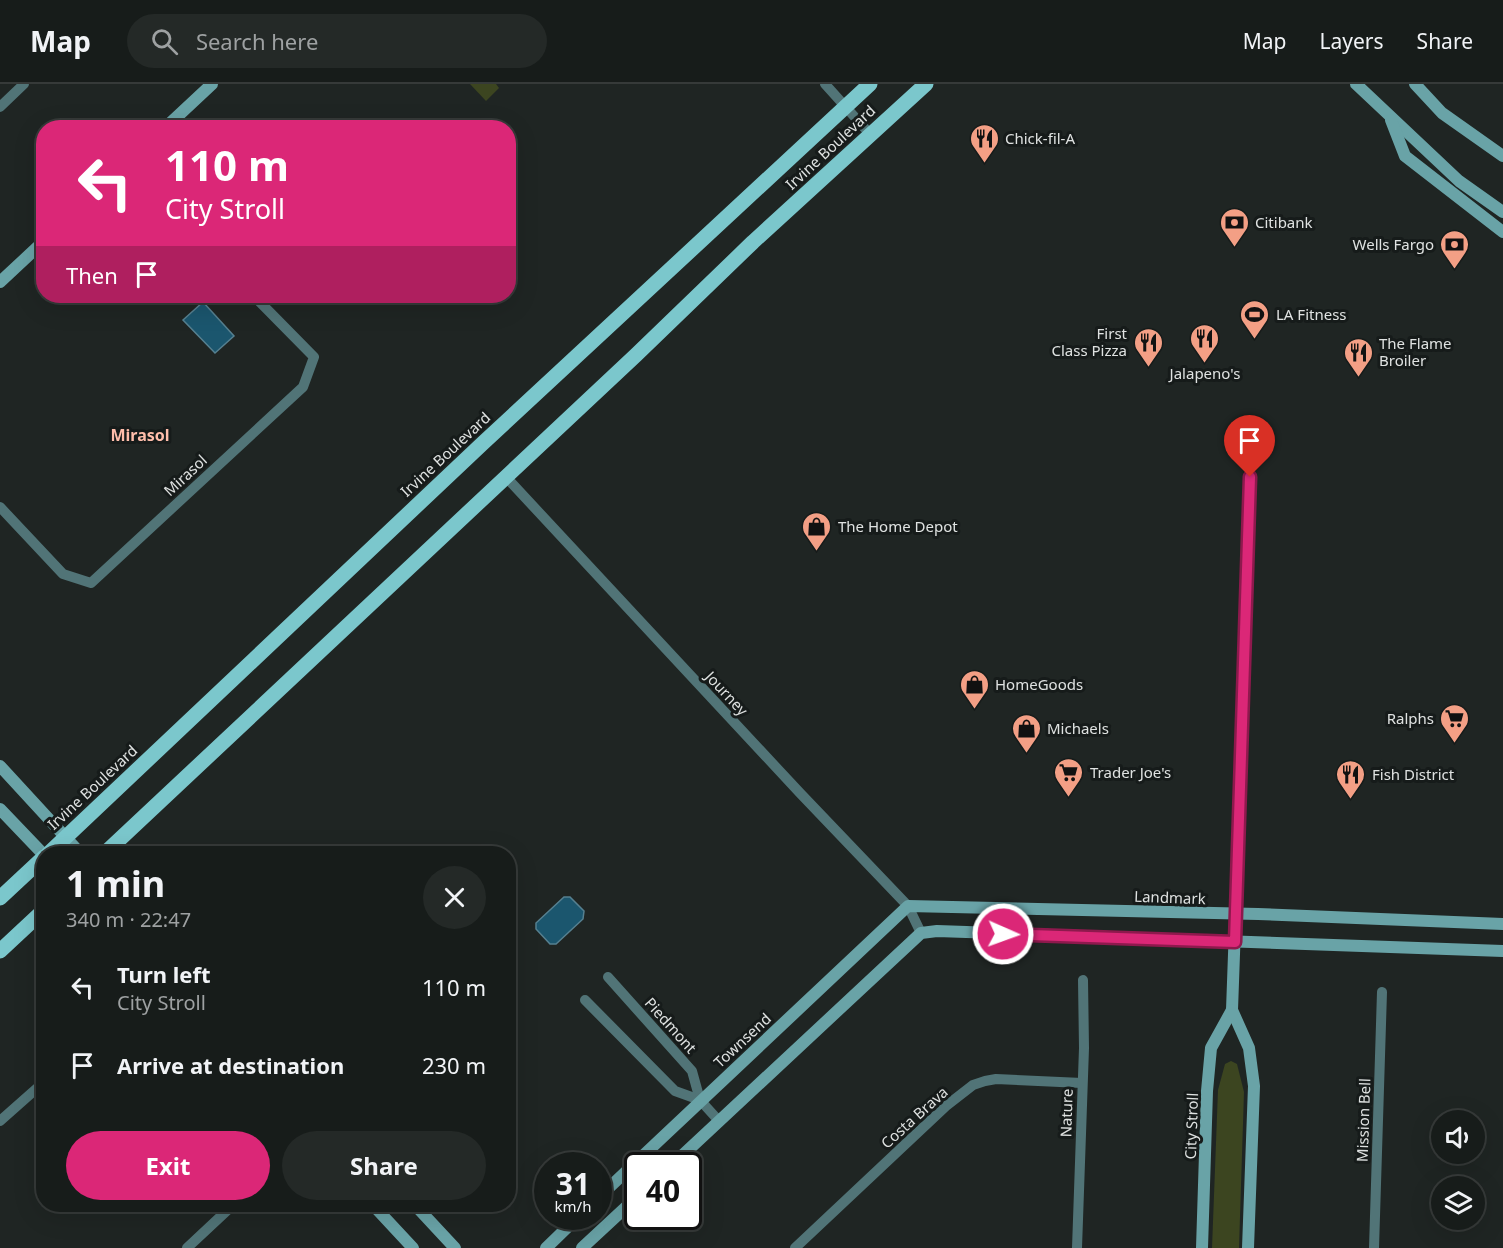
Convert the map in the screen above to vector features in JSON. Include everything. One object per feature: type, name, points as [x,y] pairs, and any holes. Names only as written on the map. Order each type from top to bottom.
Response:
[{"type":"main road","name":"Irvine Boulevard","points":[[55,846],[483,443],[870,84]]},
{"type":"main road","name":"Irvine Boulevard","points":[[113,846],[926,84]]},
{"type":"main road","name":"Irvine Boulevard","points":[[0,898],[36,864]]},
{"type":"main road","points":[[0,951],[36,917]]},
{"type":"street","points":[[0,107],[24,84]]},
{"type":"street","points":[[174,120],[212,84]]},
{"type":"street","points":[[825,84],[870,134]]},
{"type":"street","points":[[1356,84],[1459,181],[1503,212]]},
{"type":"street","points":[[1415,84],[1442,113],[1503,156]]},
{"type":"street","points":[[1389,117],[1406,156],[1503,232]]},
{"type":"street","points":[[0,282],[36,248]]},
{"type":"street","name":"Mirasol","points":[[0,507],[63,574],[91,583],[303,387],[314,357],[261,303]]},
{"type":"street","name":"Journey","points":[[506,477],[800,794],[908,906],[921,933]]},
{"type":"street","name":"City Stroll","points":[[1202,1248],[1207,1091],[1211,1048],[1232,1010],[1250,477]]},
{"type":"street","points":[[0,766],[74,846]]},
{"type":"street","points":[[0,809],[36,846]]},
{"type":"street","name":"Landmark","points":[[908,906],[1237,914],[1503,924]]},
{"type":"street","name":"Townsend","points":[[612,1185],[908,906]]},
{"type":"street","points":[[686,1152],[921,933],[1503,951]]},
{"type":"street","name":"Piedmont","points":[[608,977],[692,1071],[700,1100],[719,1121]]},
{"type":"street","name":"Nature","points":[[1077,1248],[1083,980]]},
{"type":"street","name":"Mission Bell","points":[[1374,1248],[1382,992]]},
{"type":"street","name":"Piedmont","points":[[585,1000],[675,1091],[700,1100]]},
{"type":"street","name":"City Stroll","points":[[1232,1010],[1249,1048],[1254,1086],[1248,1248]]},
{"type":"street","name":"Costa Brava","points":[[795,1248],[946,1106],[973,1085],[996,1079],[1082,1083]]},
{"type":"street","points":[[0,1121],[36,1089]]},
{"type":"street","points":[[582,1248],[624,1209]]},
{"type":"street","points":[[187,1248],[225,1212]]},
{"type":"street","points":[[379,1212],[413,1248]]},
{"type":"street","points":[[421,1212],[455,1248]]},
{"type":"street","points":[[546,1248],[565,1230]]},
{"type":"green space","points":[[470,84],[496,84],[499,88],[486,101]]},
{"type":"green space","points":[[1231,1061],[1237,1064],[1244,1092],[1239,1248],[1212,1248],[1218,1090],[1225,1064]]},
{"type":"water","points":[[204,303],[234,336],[215,353],[183,320]]},
{"type":"water","points":[[564,897],[570,897],[584,911],[583,919],[556,944],[550,944],[536,929],[536,923]]},
{"type":"place","name":"Chick-fil-A","points":[[984,164]]},
{"type":"place","name":"Citibank","points":[[1234,248]]},
{"type":"place","name":"Wells Fargo","points":[[1455,270]]},
{"type":"place","name":"LA Fitness","points":[[1255,340]]},
{"type":"place","name":"Jalapeno's","points":[[1205,364]]},
{"type":"place","name":"First Class Pizza","points":[[1148,368]]},
{"type":"place","name":"The Flame Broiler","points":[[1358,378]]},
{"type":"place","name":"The Home Depot","points":[[817,552]]},
{"type":"place","name":"HomeGoods","points":[[974,710]]},
{"type":"place","name":"Ralphs","points":[[1455,744]]},
{"type":"place","name":"Michaels","points":[[1026,754]]},
{"type":"place","name":"Trader Joe's","points":[[1069,798]]},
{"type":"place","name":"Fish District","points":[[1351,800]]},
{"type":"district","name":"Mirasol","points":[[140,435]]},
{"type":"route","points":[[1003,934],[1235,942],[1250,477]]}]
